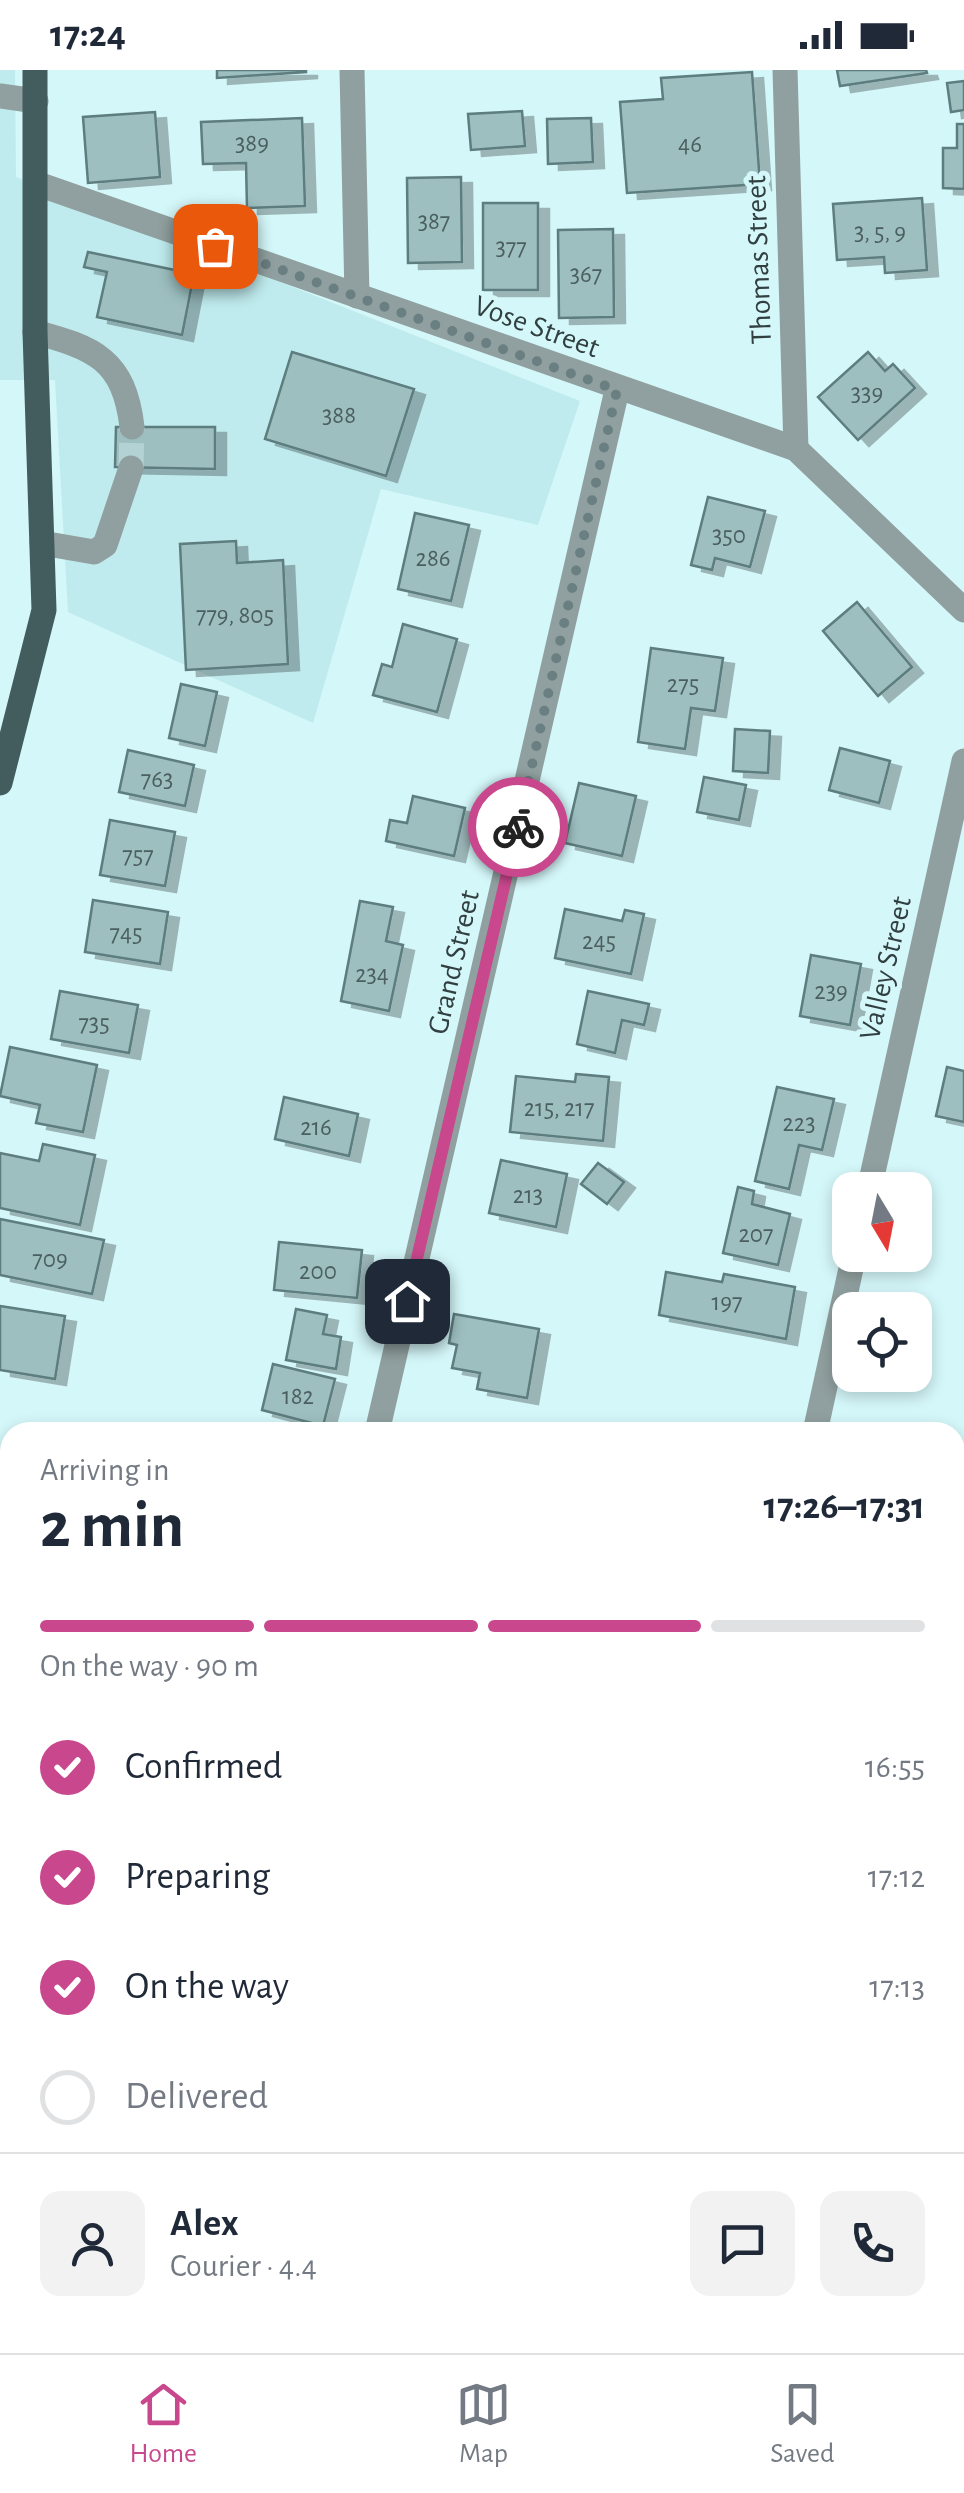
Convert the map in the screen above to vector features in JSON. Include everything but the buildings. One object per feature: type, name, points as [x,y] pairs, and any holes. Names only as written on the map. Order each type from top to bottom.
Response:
[{"type":"main road","points":[[0,783],[6,729],[44,610],[35,332],[35,70]]},
{"type":"street","points":[[352,70],[356,296]]},
{"type":"street","name":"Thomas Street","points":[[785,70],[796,448]]},
{"type":"street","points":[[0,96],[36,101]]},
{"type":"street","name":"Vose Street","points":[[38,184],[617,390],[796,448],[964,610]]},
{"type":"street","points":[[35,332],[87,346],[104,358],[130,404],[132,427]]},
{"type":"street","name":"Grand Street","points":[[379,1422],[617,390]]},
{"type":"street","points":[[42,543],[94,552],[105,545],[131,468]]},
{"type":"street","name":"Valley Street","points":[[872,1172],[964,761]]},
{"type":"street","points":[[817,1422],[850,1272]]},
{"type":"shaded area","points":[[0,70],[15,70],[16,177],[580,401],[538,525],[381,489],[313,723],[68,612],[55,380],[0,380]]},
{"type":"tunnel","points":[[131,468],[132,427]]},
{"type":"way so far","points":[[215,246],[617,390],[518,827]]},
{"type":"route","points":[[407,1301],[518,827]]}]
